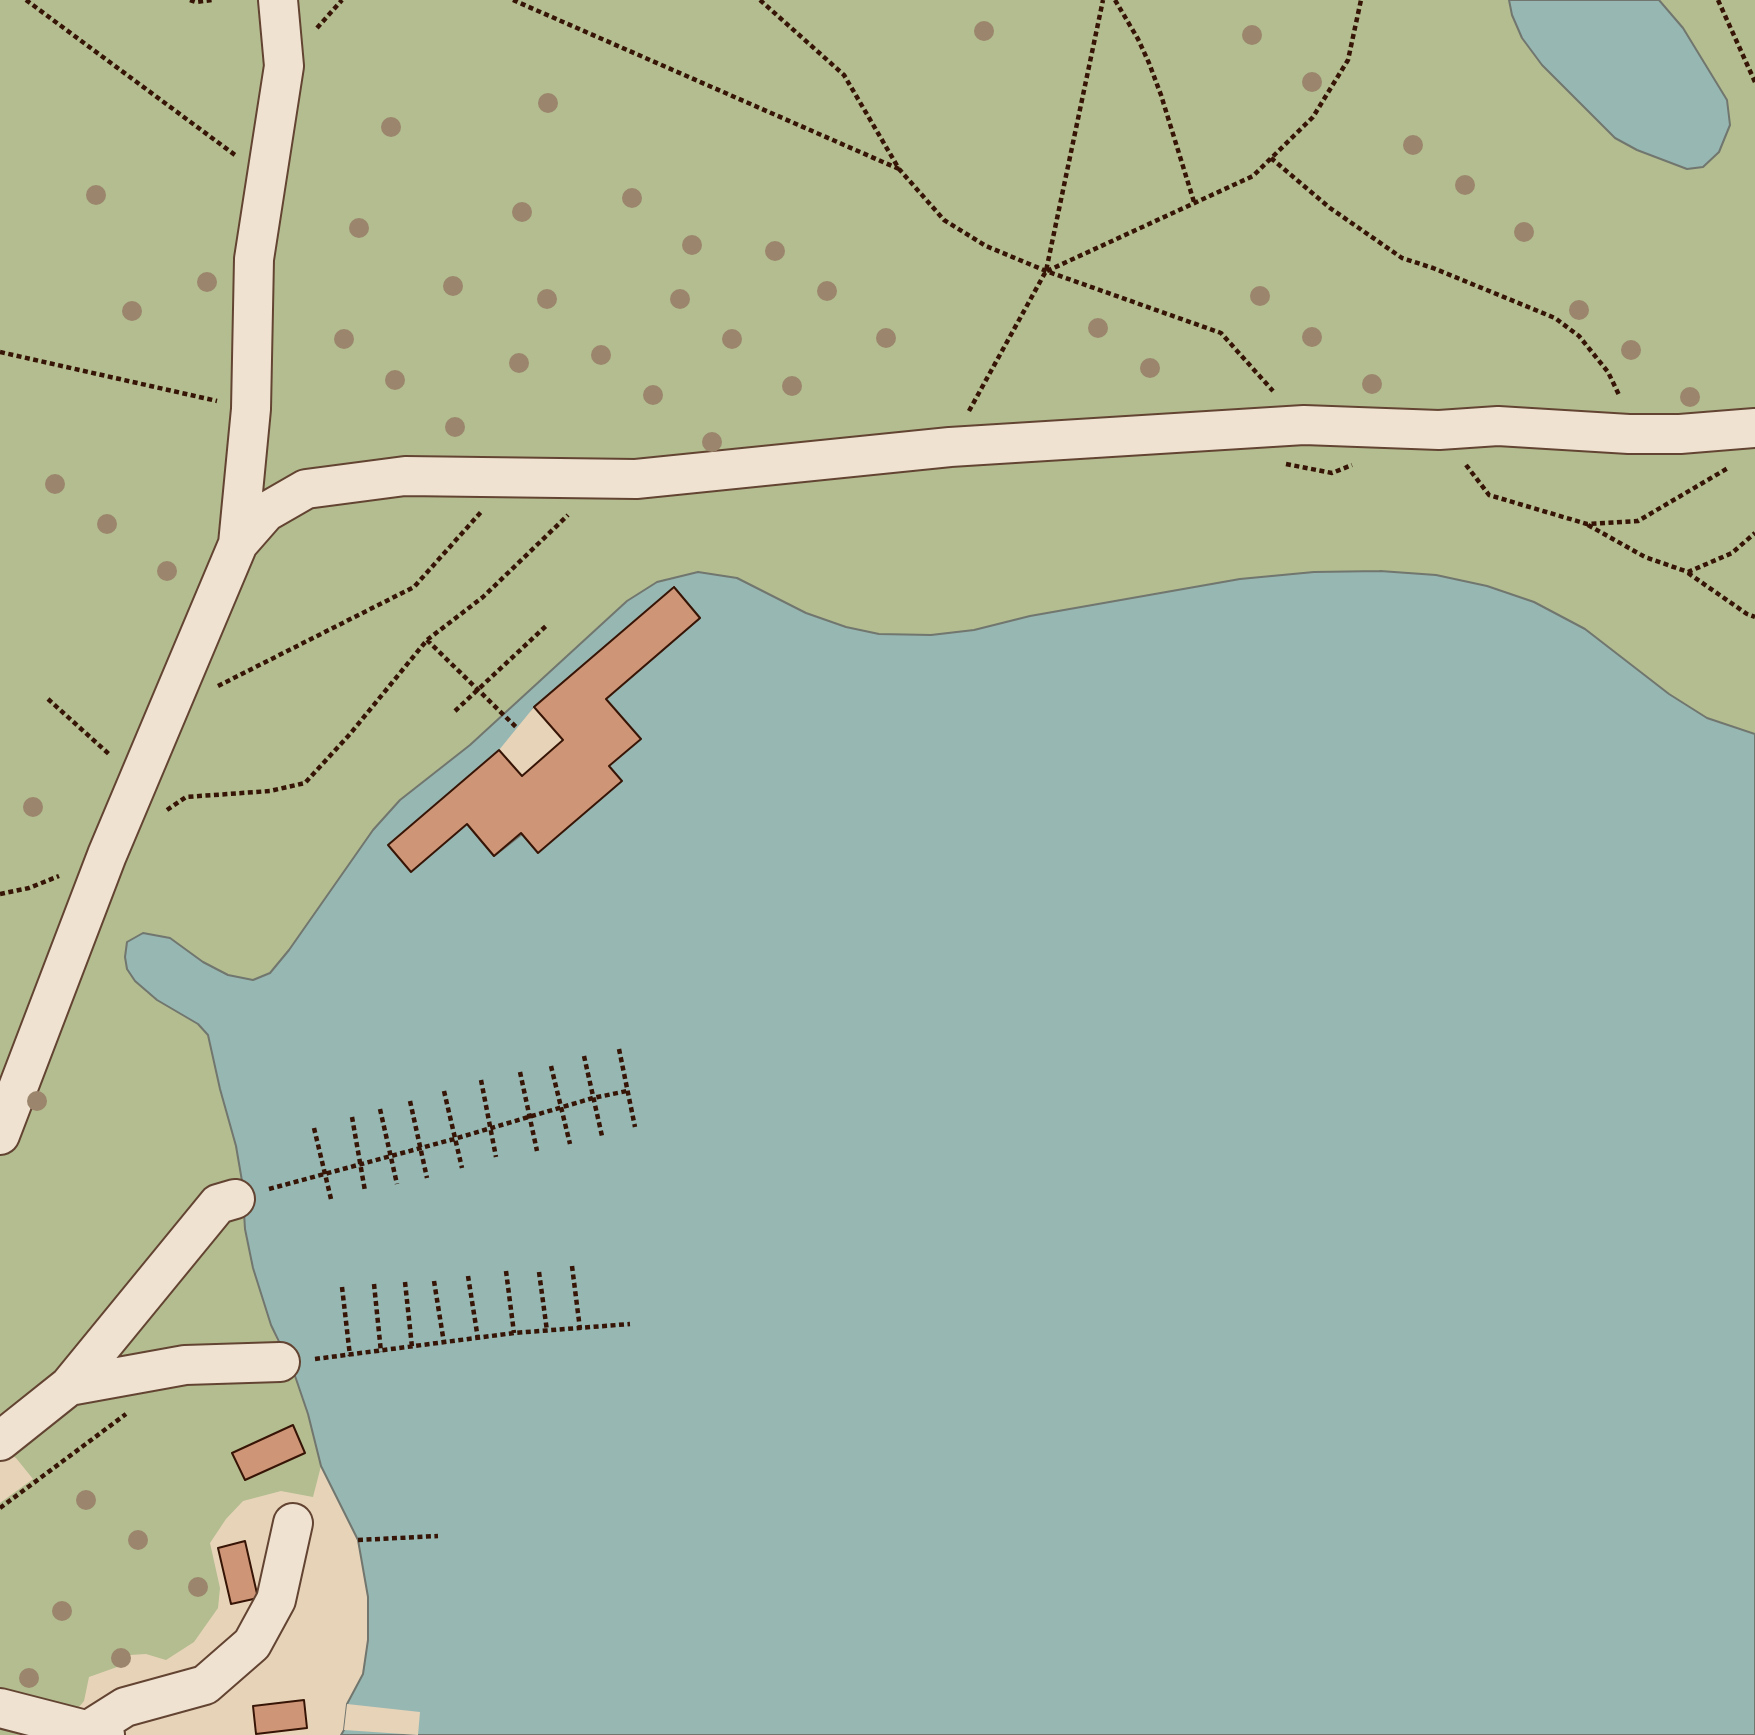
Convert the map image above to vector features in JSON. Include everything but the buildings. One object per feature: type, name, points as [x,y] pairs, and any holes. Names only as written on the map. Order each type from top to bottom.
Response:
[{"type":"street","points":[[0,1135],[107,855],[238,544],[251,409],[254,259],[284,65],[278,0]]},
{"type":"street","points":[[238,544],[265,512],[306,489],[405,476],[636,479],[950,447],[1304,425],[1439,430],[1498,426],[1629,434],[1680,434],[1755,428]]},
{"type":"street","points":[[0,1441],[69,1386],[218,1204],[235,1199]]},
{"type":"street","points":[[69,1386],[185,1365],[279,1362]]},
{"type":"street","points":[[0,1709],[96,1733],[125,1707],[205,1685],[252,1644],[276,1600],[293,1523]]},
{"type":"path","points":[[26,0],[267,179]]},
{"type":"path","points":[[190,0],[212,0]]},
{"type":"path","points":[[513,0],[899,169]]},
{"type":"path","points":[[760,0],[845,75],[899,169],[944,220],[986,246],[1046,271],[1221,333],[1304,425]]},
{"type":"path","points":[[950,447],[1046,271],[1103,0]]},
{"type":"path","points":[[1115,0],[1139,39],[1149,63],[1194,202]]},
{"type":"path","points":[[1046,271],[1252,176],[1313,117],[1348,60],[1362,0]]},
{"type":"path","points":[[1718,0],[1755,82]]},
{"type":"path","points":[[1271,158],[1330,208],[1402,258],[1555,318],[1579,336],[1608,372],[1619,394],[1629,434]]},
{"type":"path","points":[[0,352],[251,409]]},
{"type":"path","points":[[1439,430],[1489,495],[1587,524],[1645,557],[1688,572],[1755,617]]},
{"type":"path","points":[[1284,464],[1332,473],[1356,463]]},
{"type":"path","points":[[1587,524],[1638,520],[1732,466]]},
{"type":"path","points":[[170,709],[414,587],[510,478]]},
{"type":"path","points":[[166,810],[186,797],[270,791],[305,783],[350,734],[427,639],[483,597],[577,506]]},
{"type":"path","points":[[1688,572],[1732,553],[1755,533]]},
{"type":"path","points":[[455,710],[547,625]]},
{"type":"path","points":[[427,639],[517,728]]},
{"type":"path","points":[[48,699],[139,780]]},
{"type":"path","points":[[0,894],[29,888],[107,855]]},
{"type":"path","points":[[619,1049],[635,1127]]},
{"type":"path","points":[[583,1056],[602,1136]]},
{"type":"path","points":[[551,1066],[570,1144]]},
{"type":"path","points":[[520,1072],[537,1151]]},
{"type":"path","points":[[481,1080],[496,1157]]},
{"type":"path","points":[[444,1091],[462,1168]]},
{"type":"path","points":[[235,1199],[593,1098],[627,1091]]},
{"type":"path","points":[[410,1101],[427,1178]]},
{"type":"path","points":[[380,1108],[397,1184]]},
{"type":"path","points":[[352,1117],[365,1191]]},
{"type":"path","points":[[314,1128],[331,1199]]},
{"type":"path","points":[[572,1266],[580,1329]]},
{"type":"path","points":[[506,1271],[514,1333]]},
{"type":"path","points":[[539,1272],[547,1331]]},
{"type":"path","points":[[468,1276],[478,1339]]},
{"type":"path","points":[[435,1281],[444,1343]]},
{"type":"path","points":[[405,1282],[412,1347]]},
{"type":"path","points":[[374,1284],[381,1352]]},
{"type":"path","points":[[342,1287],[350,1356]]},
{"type":"path","points":[[279,1362],[350,1356],[514,1333],[630,1324]]},
{"type":"path","points":[[0,1508],[133,1409]]},
{"type":"path","points":[[358,1541],[438,1536]]},
{"type":"green space","points":[[0,0],[1755,0],[1755,734],[1707,718],[1669,694],[1585,629],[1436,575],[1380,571],[1314,572],[1240,579],[1030,616],[974,630],[931,635],[879,634],[846,627],[806,613],[777,598],[529,693],[470,745],[400,800],[373,830],[270,973],[253,980],[228,975],[202,962],[169,938],[146,992],[198,1024],[208,1035],[236,1146],[242,1181],[245,1229],[253,1268],[285,1361],[294,1373],[321,1466],[313,1497],[281,1491],[243,1501],[226,1519],[210,1543],[220,1588],[218,1608],[194,1642],[166,1660],[146,1654],[130,1655],[117,1667],[89,1677],[84,1701],[68,1720],[65,1735],[0,1735],[0,1503],[33,1479],[16,1458],[0,1449]]},
{"type":"water","points":[[1509,0],[1659,0],[1683,28],[1727,100],[1730,125],[1719,152],[1703,167],[1687,169],[1637,150],[1615,138],[1542,65],[1522,38]]},
{"type":"water","points":[[1380,571],[1436,575],[1487,586],[1534,602],[1585,629],[1669,694],[1707,718],[1755,734],[1755,1735],[341,1735],[347,1704],[363,1674],[368,1640],[368,1597],[358,1540],[321,1466],[294,1373],[271,1325],[253,1268],[245,1229],[242,1181],[236,1146],[208,1035],[198,1024],[157,1000],[135,981],[127,969],[127,942],[143,933],[170,938],[203,962],[228,975],[253,980],[270,973],[373,830],[400,800],[470,745],[627,601],[657,582],[698,572],[737,578],[806,613],[846,627],[879,634],[931,635],[974,630],[1030,616],[1240,579],[1314,572]],"holes":[[[674,588],[700,618],[606,699],[609,766],[494,856],[467,824],[535,706]]]},
{"type":"pier","points":[[674,587],[700,618],[607,699],[641,739],[609,766],[622,781],[538,853],[521,833],[494,856],[466,824],[411,872],[388,845],[499,750],[534,707]]},
{"type":"pier","points":[[347,1704],[420,1712],[418,1735],[344,1730]]}]
